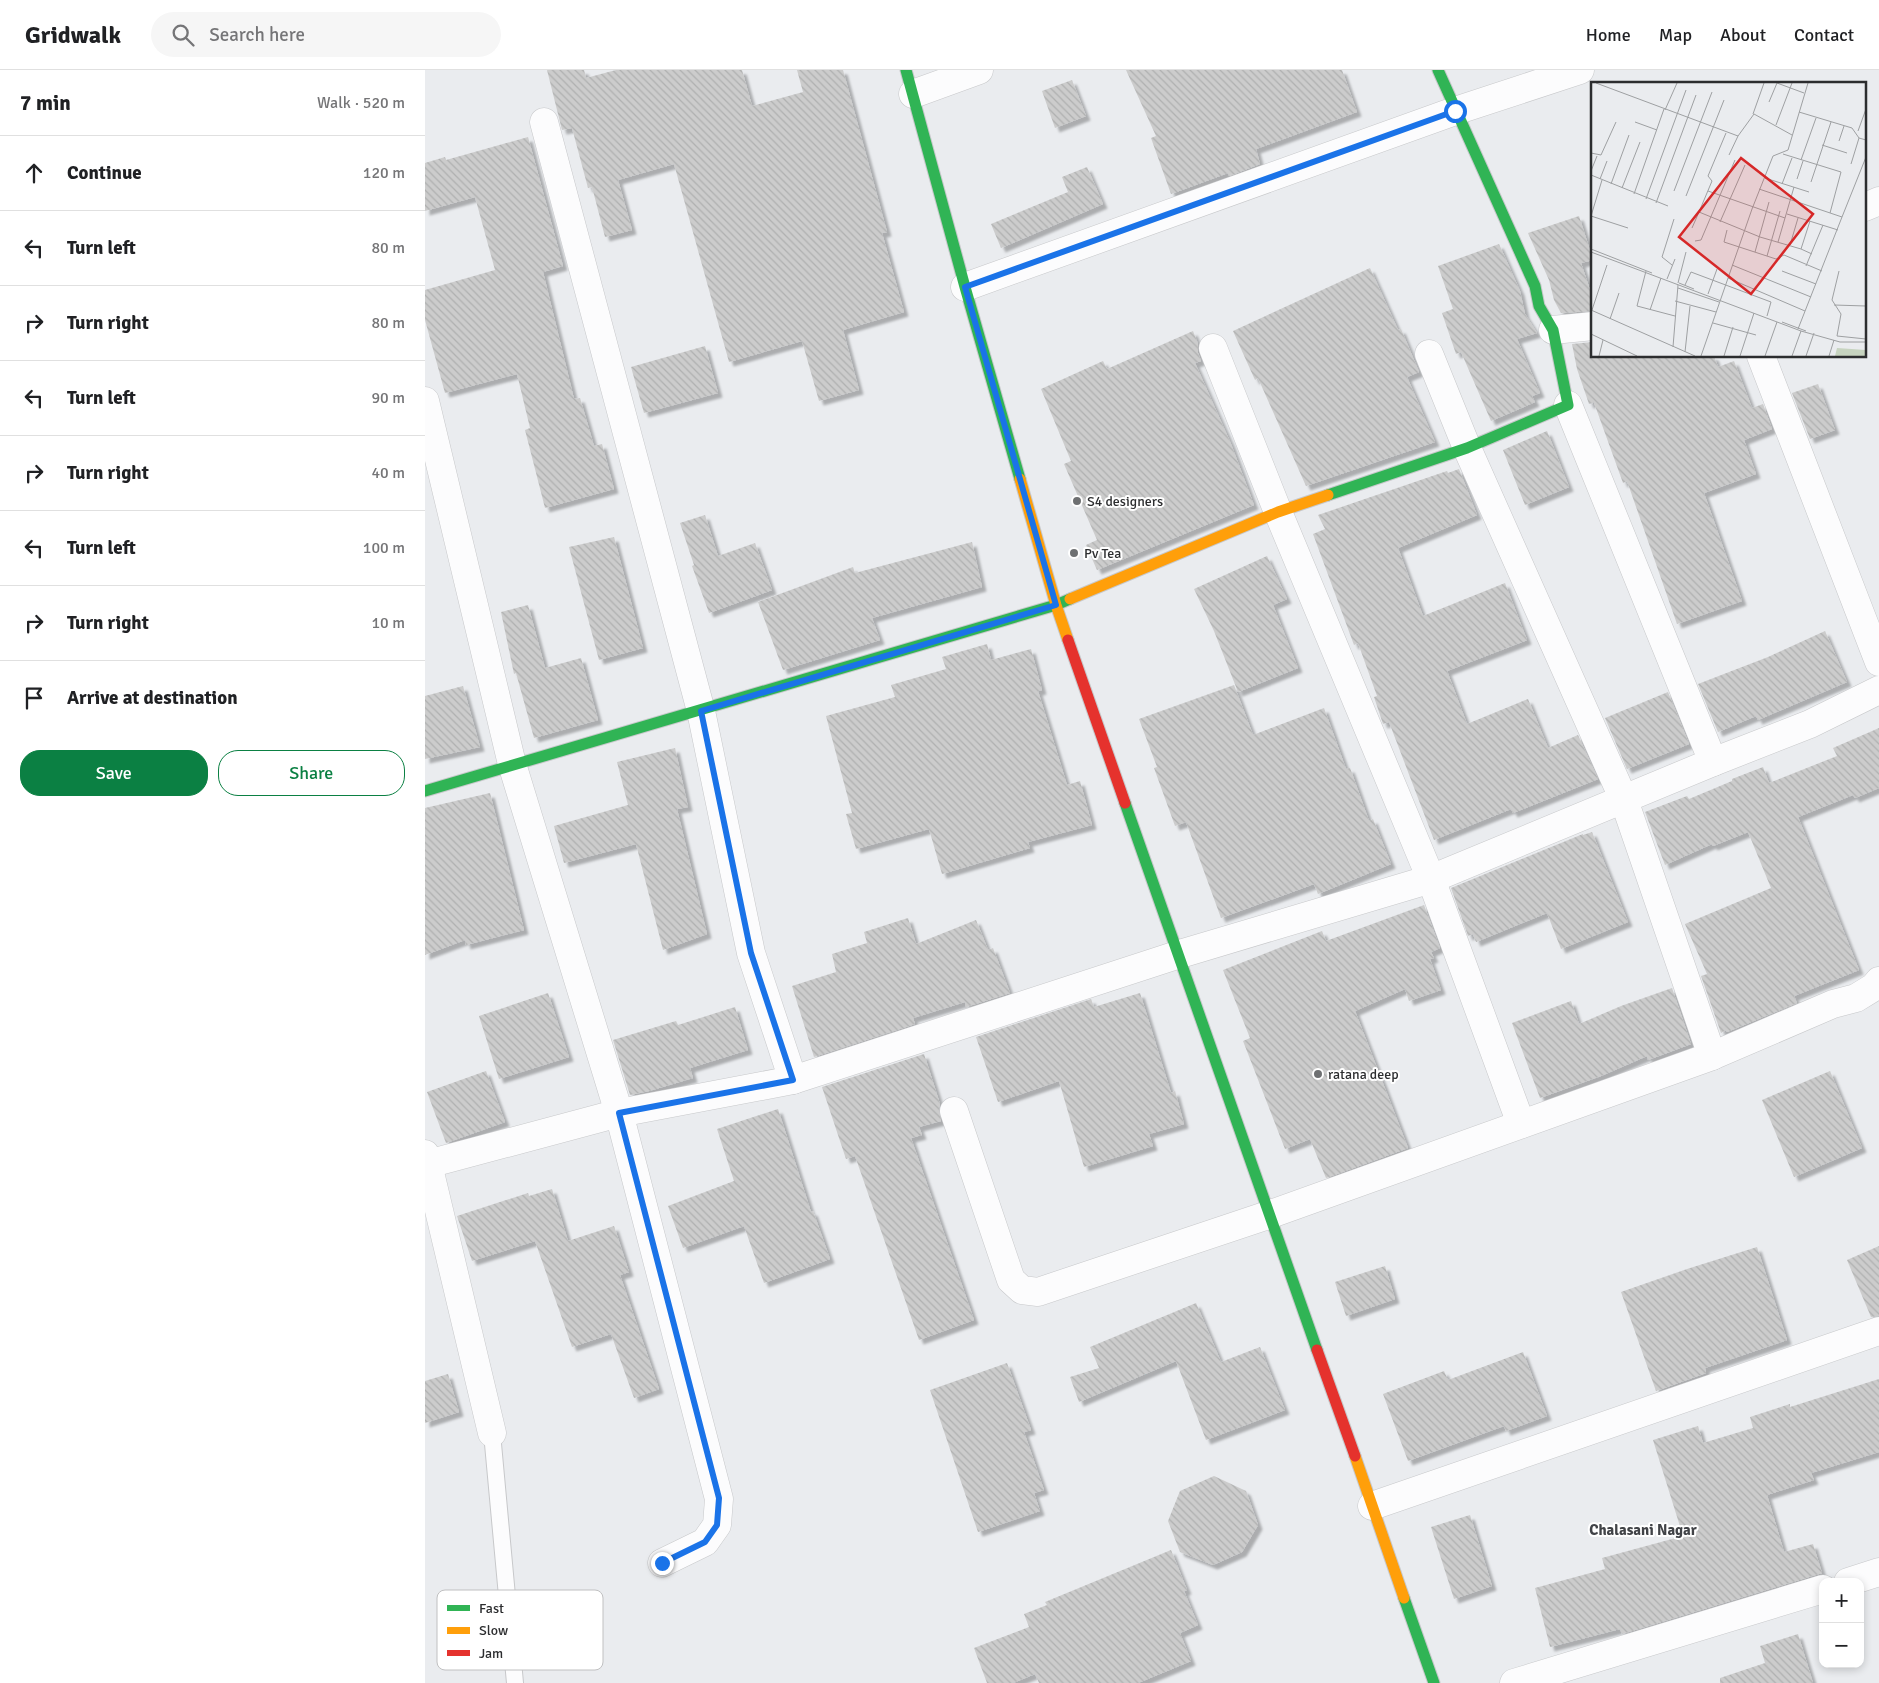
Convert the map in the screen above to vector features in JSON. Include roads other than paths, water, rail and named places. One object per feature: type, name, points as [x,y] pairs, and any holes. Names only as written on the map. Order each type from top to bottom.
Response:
[{"type":"main road","points":[[425,791],[1056,605],[1278,512],[1467,448],[1568,406],[1553,330],[1539,306],[1535,286],[1438,70]]},
{"type":"main road","points":[[910,82],[965,287],[1056,605],[1434,1683]]},
{"type":"street","points":[[910,82],[979,70]]},
{"type":"street","points":[[965,287],[1455,111],[1580,70]]},
{"type":"street","points":[[544,122],[701,711],[751,953],[793,1080]]},
{"type":"street","points":[[1867,206],[1879,201]]},
{"type":"street","points":[[1553,330],[1591,326]]},
{"type":"street","points":[[1213,348],[1278,512],[1431,879],[1521,1124]]},
{"type":"street","points":[[1429,354],[1467,448],[1624,800],[1712,1056]]},
{"type":"street","points":[[1762,358],[1879,662]]},
{"type":"street","points":[[425,402],[512,764],[619,1113],[719,1498],[717,1525],[705,1542],[662,1563]]},
{"type":"street","points":[[1568,406],[1713,762]]},
{"type":"street","points":[[492,1433],[426,1159],[619,1113],[793,1080],[1179,954],[1431,879],[1713,762],[1810,724],[1879,690]]},
{"type":"street","points":[[954,1111],[1011,1280],[1022,1290],[1038,1292],[1271,1214],[1712,1056],[1833,1004],[1856,998],[1874,987],[1879,981]]},
{"type":"street","points":[[1373,1506],[1879,1331]]},
{"type":"street","points":[[1860,1578],[1879,1572]]},
{"type":"street","points":[[1514,1683],[1819,1590]]},
{"type":"lane","points":[[492,1433],[506,1590]]},
{"type":"lane","points":[[514,1670],[515,1683]]},
{"type":"place","name":"S4 designers","points":[[1077,501]]},
{"type":"place","name":"Pv Tea","points":[[1074,553]]},
{"type":"place","name":"ratana deep","points":[[1318,1074]]},
{"type":"district","name":"Chalasani Nagar","points":[[1643,1530]]}]
